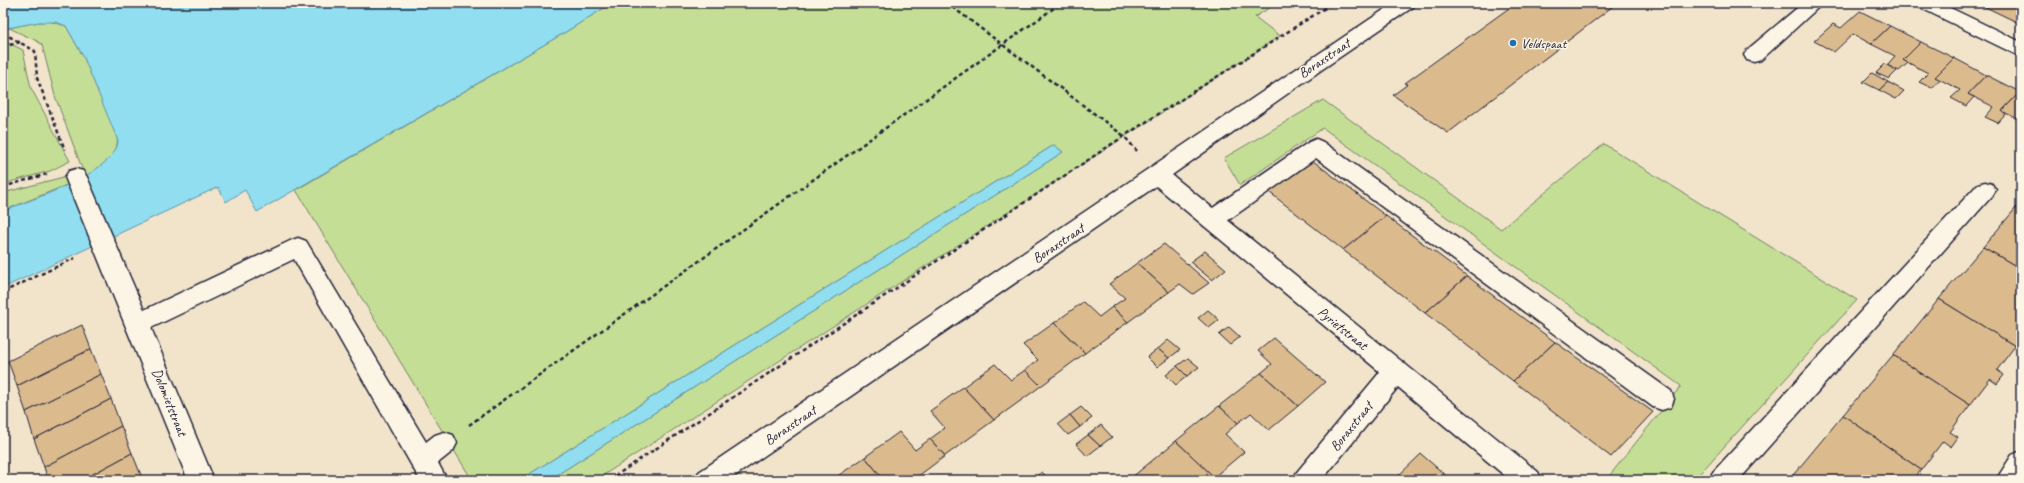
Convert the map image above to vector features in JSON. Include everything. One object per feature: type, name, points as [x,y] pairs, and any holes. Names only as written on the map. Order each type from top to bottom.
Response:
[{"type":"street","name":"Boraxstraat","points":[[708,480],[1157,176],[1317,62],[1406,3]]},
{"type":"street","points":[[1754,55],[1814,3]]},
{"type":"street","points":[[1925,3],[2021,50]]},
{"type":"street","points":[[1212,220],[1316,147],[1662,399]]},
{"type":"street","name":"Dolomietstraat","points":[[74,172],[202,480]]},
{"type":"street","name":"Pyrietstraat","points":[[1157,176],[1529,480]]},
{"type":"street","points":[[1722,480],[1985,190]]},
{"type":"street","points":[[138,324],[298,247],[428,470],[444,443]]},
{"type":"street","name":"Boraxstraat","points":[[1306,480],[1396,371]]},
{"type":"street","points":[[2009,480],[2021,464]]},
{"type":"path","points":[[947,3],[1124,136],[1157,176]]},
{"type":"path","points":[[444,443],[1061,3]]},
{"type":"path","points":[[609,480],[1124,136],[1333,3]]},
{"type":"path","points":[[3,33],[13,37],[35,51],[37,78],[74,172],[3,187]]},
{"type":"path","points":[[3,47],[21,42]]},
{"type":"path","points":[[3,292],[78,257]]},
{"type":"green space","points":[[612,3],[1277,3],[1255,17],[1280,36],[596,480],[549,480],[1063,152],[1054,145],[520,480],[472,480],[296,190],[564,33]]},
{"type":"green space","points":[[49,21],[66,26],[84,58],[117,136],[116,149],[113,155],[109,160],[87,176],[83,171],[55,96],[42,45],[37,41],[9,28]]},
{"type":"green space","points":[[3,40],[23,50],[31,88],[70,161],[50,171],[3,184]]},
{"type":"green space","points":[[1323,100],[1501,229],[1604,144],[1857,300],[1694,480],[1606,480],[1681,386],[1323,128],[1240,185],[1224,158]]},
{"type":"green space","points":[[67,176],[69,184],[3,211],[3,193]]},
{"type":"water","points":[[3,3],[612,3],[564,33],[257,212],[245,190],[226,202],[218,187],[3,288],[3,211],[70,184],[88,174],[103,164],[113,153],[118,141],[84,58],[66,26],[56,22],[39,22],[3,29]]},
{"type":"water","points":[[1054,145],[1063,152],[549,480],[520,480]]},
{"type":"building","name":"Veldspaat","points":[[1516,3],[1617,3],[1448,133],[1393,95],[1408,84],[1405,83]]},
{"type":"building","points":[[1743,3],[1760,3],[1753,8]]},
{"type":"building","points":[[1977,3],[2021,3],[2021,24]]},
{"type":"building","points":[[1860,11],[1890,26],[1871,44],[1853,34],[1834,52],[1814,41],[1833,24],[1841,28]]},
{"type":"building","points":[[1890,26],[1921,42],[1903,60],[1908,63],[1899,71],[1887,65],[1895,56],[1871,44]]},
{"type":"building","points":[[1921,42],[1954,58],[1935,77],[1940,79],[1932,88],[1919,82],[1928,73],[1903,60]]},
{"type":"building","points":[[1954,58],[1986,75],[1968,94],[1974,97],[1966,106],[1951,98],[1960,90],[1935,77]]},
{"type":"building","points":[[1885,64],[1897,71],[1889,79],[1876,73]]},
{"type":"building","points":[[1872,73],[1888,82],[1879,90],[1863,82]]},
{"type":"building","points":[[1986,75],[2020,92],[2002,111],[2006,114],[1998,123],[1985,117],[1994,107],[1968,94]]},
{"type":"building","points":[[1888,82],[1904,91],[1896,99],[1879,90]]},
{"type":"building","points":[[2020,92],[2021,93],[2021,121],[2002,111]]},
{"type":"building","points":[[1313,161],[1386,216],[1343,250],[1269,192]]},
{"type":"building","points":[[2021,202],[2021,269],[1983,247]]},
{"type":"building","points":[[1386,216],[1467,276],[1425,313],[1343,250]]},
{"type":"building","points":[[1164,244],[1209,283],[1193,294],[1180,284],[1169,292],[1137,263]]},
{"type":"building","points":[[1983,247],[2021,269],[2021,338],[2015,346],[1939,299]]},
{"type":"building","points":[[1205,251],[1226,269],[1212,280],[1190,262]]},
{"type":"building","points":[[1137,263],[1169,292],[1128,322],[1112,307],[1125,298],[1109,284]]},
{"type":"building","points":[[1467,276],[1555,342],[1513,381],[1425,313]]},
{"type":"building","points":[[1939,299],[2015,346],[1997,370],[2004,375],[1997,384],[1990,379],[1970,405],[1893,355]]},
{"type":"building","points":[[1083,302],[1099,317],[1112,307],[1128,322],[1085,353],[1054,323]]},
{"type":"building","points":[[1208,310],[1219,320],[1209,328],[1198,318]]},
{"type":"building","points":[[1054,323],[1085,353],[1041,386],[1025,370],[1038,360],[1023,345]]},
{"type":"building","points":[[82,325],[91,349],[17,386],[8,361]]},
{"type":"building","points":[[1229,327],[1240,337],[1230,345],[1219,335]]},
{"type":"building","points":[[1274,338],[1325,382],[1298,406],[1261,373],[1272,364],[1258,351]]},
{"type":"building","points":[[1168,340],[1180,350],[1169,358],[1158,349]]},
{"type":"building","points":[[1555,342],[1653,412],[1611,457],[1513,381]]},
{"type":"building","points":[[91,349],[101,374],[26,412],[17,386]]},
{"type":"building","points":[[1158,349],[1169,358],[1157,367],[1147,357]]},
{"type":"building","points":[[1893,355],[1970,405],[1950,432],[1958,437],[1951,447],[1943,441],[1921,470],[1843,415]]},
{"type":"building","points":[[1188,358],[1199,367],[1187,376],[1177,366]]},
{"type":"building","points":[[995,364],[1011,380],[1025,370],[1041,386],[994,420],[963,387]]},
{"type":"building","points":[[1177,366],[1187,376],[1176,385],[1166,375]]},
{"type":"building","points":[[1261,373],[1298,406],[1269,430],[1251,413],[1238,423],[1219,406]]},
{"type":"building","points":[[101,374],[111,399],[34,439],[26,412]]},
{"type":"building","points":[[963,387],[994,420],[945,456],[930,439],[945,428],[930,411]]},
{"type":"building","points":[[111,399],[121,426],[44,467],[34,439]]},
{"type":"building","points":[[1219,406],[1238,423],[1225,434],[1244,452],[1214,477],[1176,441]]},
{"type":"building","points":[[1081,407],[1092,418],[1080,427],[1070,415]]},
{"type":"building","points":[[1070,415],[1080,427],[1068,435],[1058,424]]},
{"type":"building","points":[[1843,415],[1921,470],[1913,480],[1789,480]]},
{"type":"building","points":[[1101,425],[1112,437],[1100,446],[1088,435]]},
{"type":"building","points":[[121,426],[132,453],[82,480],[48,480],[44,467]]},
{"type":"building","points":[[899,432],[915,450],[930,439],[945,456],[913,480],[884,480],[865,457]]},
{"type":"building","points":[[1088,435],[1100,446],[1087,456],[1076,444]]},
{"type":"building","points":[[1176,441],[1214,477],[1211,480],[1133,480],[1131,478]]},
{"type":"building","points":[[132,453],[143,480],[82,480]]},
{"type":"building","points":[[1421,454],[1451,480],[1394,480]]},
{"type":"building","points":[[865,457],[884,480],[832,480]]},
{"type":"building","points":[[1042,472],[1049,480],[1031,480]]},
{"type":"place","name":"Veldspaat","points":[[1513,43]]}]
